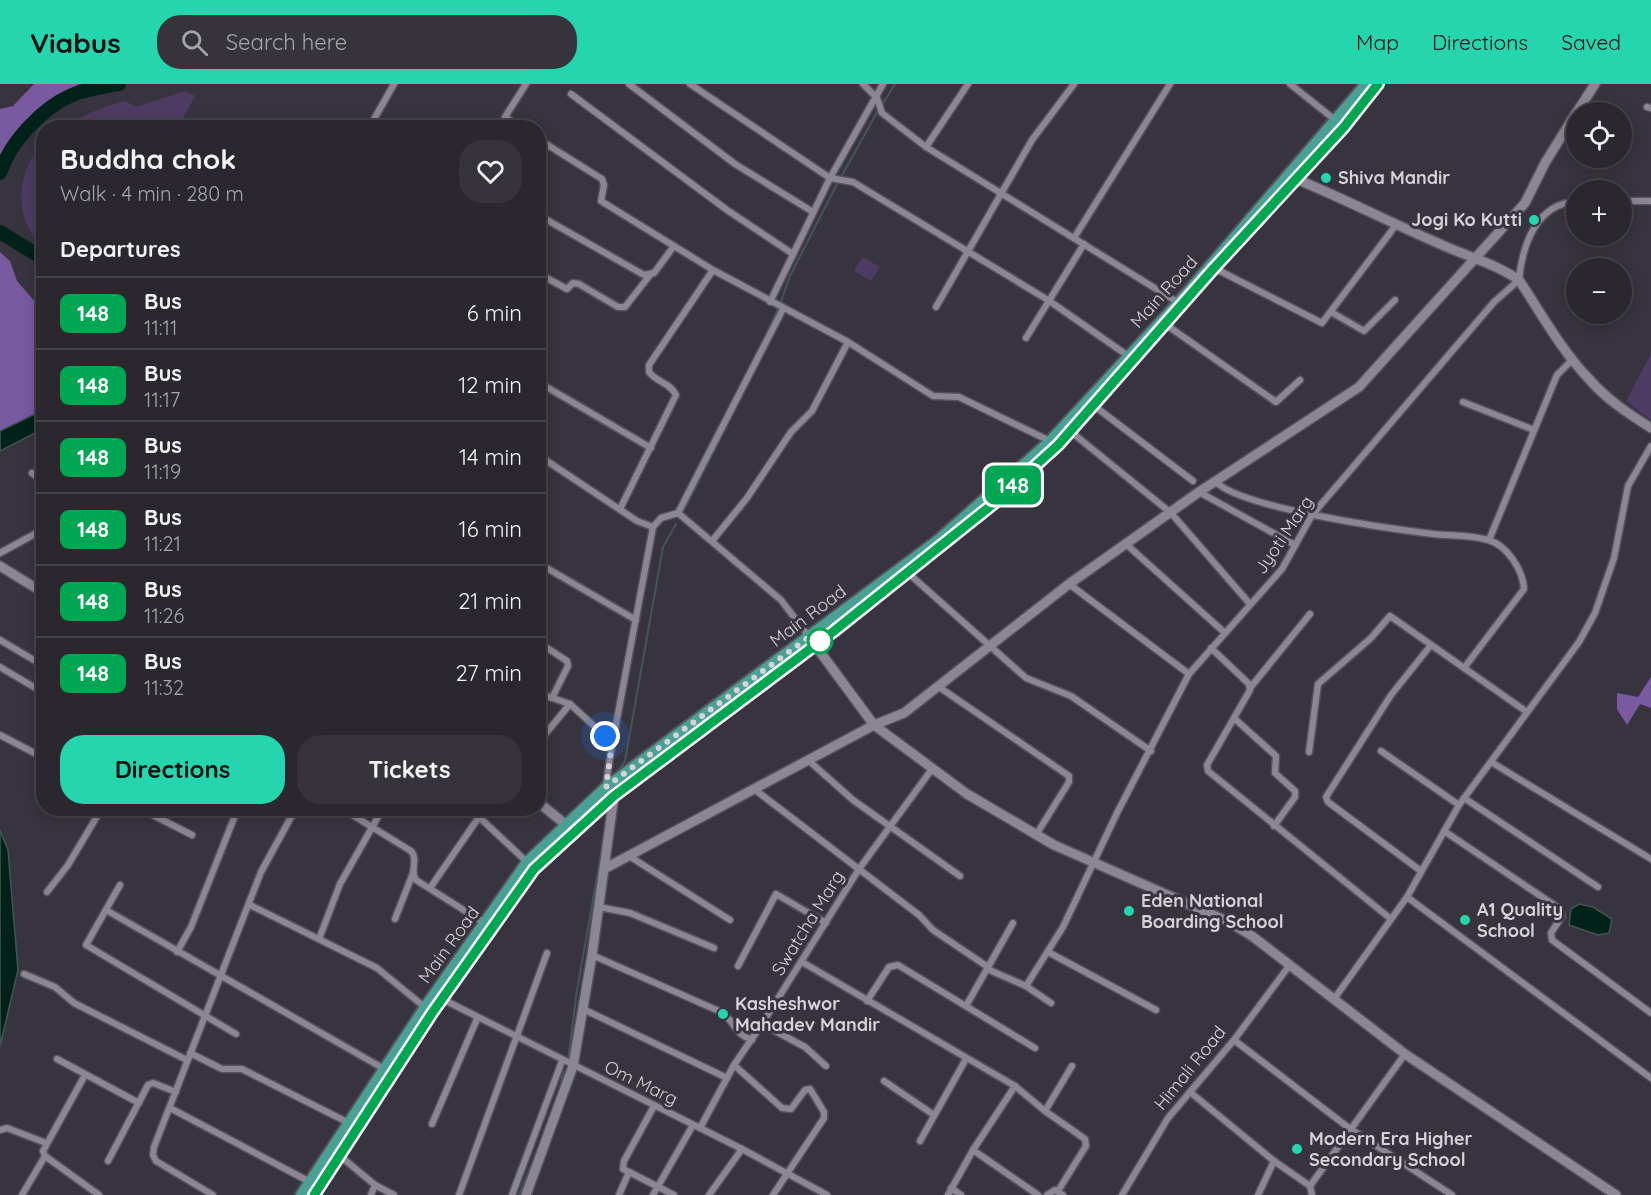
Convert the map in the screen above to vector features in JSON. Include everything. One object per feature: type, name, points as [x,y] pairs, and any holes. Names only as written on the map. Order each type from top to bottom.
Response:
[{"type":"main road","name":"Main Road","points":[[428,1010],[442,999],[527,862],[603,806],[812,641],[1070,431],[1132,358],[1166,324],[1180,304],[1296,179],[1340,124],[1366,84]]},
{"type":"main road","name":"Main Road","points":[[314,1195],[428,1010],[488,926],[534,869],[606,787],[907,572],[993,504],[1054,443],[1132,358],[1378,84]]},
{"type":"main road","name":"Main Road","points":[[301,1195],[388,1072]]},
{"type":"street","points":[[374,120],[394,84]]},
{"type":"street","points":[[509,120],[505,117],[526,84]]},
{"type":"street","points":[[629,84],[735,164],[813,212]]},
{"type":"street","points":[[690,84],[830,178],[853,182],[1048,300],[1132,358]]},
{"type":"street","points":[[863,84],[877,98],[882,113],[926,147],[1180,304]]},
{"type":"street","points":[[770,302],[830,178],[884,84]]},
{"type":"street","points":[[926,147],[968,84]]},
{"type":"street","points":[[936,307],[1032,140],[1074,84]]},
{"type":"street","points":[[1074,238],[1170,84]]},
{"type":"street","points":[[1290,84],[1340,124]]},
{"type":"street","points":[[1584,102],[1595,84]]},
{"type":"street","points":[[571,94],[727,210],[793,254]]},
{"type":"street","points":[[604,869],[874,725],[904,713],[1069,584],[1215,481],[1359,387],[1525,203],[1545,163],[1566,130]]},
{"type":"street","points":[[546,144],[602,179],[604,185],[601,201],[713,270],[848,342],[933,396],[959,397],[1054,443]]},
{"type":"street","points":[[1296,179],[1355,202],[1396,225],[1473,259],[1507,271],[1520,280],[1572,360],[1590,381],[1624,410],[1651,428]]},
{"type":"street","points":[[1632,201],[1650,200]]},
{"type":"street","points":[[1520,280],[1521,255],[1531,230],[1547,213],[1566,206]]},
{"type":"street","points":[[546,219],[644,275],[650,275]]},
{"type":"street","points":[[1214,268],[1317,323],[1325,321],[1396,225]]},
{"type":"street","points":[[1026,338],[1084,244]]},
{"type":"street","points":[[546,278],[567,289],[573,283],[579,284],[618,307],[625,308],[674,246]]},
{"type":"street","points":[[620,509],[676,395],[674,390],[652,377],[649,364],[713,270]]},
{"type":"street","name":"Jyoti Marg","points":[[1026,986],[1095,863],[1117,813],[1189,674],[1282,569],[1312,515],[1494,302],[1520,280]]},
{"type":"street","points":[[1331,312],[1364,331],[1395,300]]},
{"type":"street","points":[[603,806],[611,751],[653,527],[661,518],[678,513],[783,309]]},
{"type":"street","points":[[1166,324],[1276,402],[1300,380]]},
{"type":"street","points":[[712,541],[747,498],[791,432],[812,411],[848,342]]},
{"type":"street","points":[[1489,540],[1557,375],[1572,360]]},
{"type":"street","points":[[546,387],[651,448]]},
{"type":"street","points":[[1463,402],[1534,430]]},
{"type":"street","points":[[1094,405],[1193,481]]},
{"type":"street","points":[[1070,431],[1171,513],[1250,604]]},
{"type":"street","points":[[1334,999],[1407,897],[1459,805],[1579,642],[1595,613],[1614,558],[1628,486],[1651,446]]},
{"type":"street","points":[[547,461],[637,521],[653,527]]},
{"type":"street","points":[[32,473],[36,476]]},
{"type":"street","points":[[1215,481],[1220,487],[1253,500],[1312,515],[1432,534],[1489,540],[1512,556],[1524,581],[1524,589],[1464,668]]},
{"type":"street","points":[[1199,492],[1295,545]]},
{"type":"street","points":[[678,513],[781,600],[874,725],[932,769],[967,794],[1036,835],[1228,921],[1405,1054],[1616,1195]]},
{"type":"street","points":[[0,554],[36,534]]},
{"type":"street","points":[[1126,544],[1225,633]]},
{"type":"street","points":[[0,566],[36,588]]},
{"type":"street","points":[[546,568],[636,620]]},
{"type":"street","points":[[907,572],[987,646],[1026,678],[1071,696],[1150,751]]},
{"type":"street","points":[[1069,584],[1189,674]]},
{"type":"street","points":[[1310,614],[1250,688],[1207,769],[1390,919]]},
{"type":"street","points":[[1309,752],[1318,684],[1371,638],[1388,617],[1395,617],[1527,712]]},
{"type":"street","points":[[0,640],[36,661]]},
{"type":"street","points":[[1421,871],[1328,802],[1326,797],[1391,695],[1431,645]]},
{"type":"street","points":[[546,647],[567,661],[568,666],[552,698]]},
{"type":"street","points":[[1211,648],[1250,688]]},
{"type":"street","points":[[0,667],[36,688]]},
{"type":"street","points":[[939,687],[1070,776],[1069,782],[1036,835]]},
{"type":"street","points":[[546,696],[570,704],[601,730],[611,751]]},
{"type":"street","points":[[546,733],[570,704]]},
{"type":"street","points":[[1235,719],[1276,756],[1275,773],[1295,791],[1295,797],[1274,826]]},
{"type":"street","points":[[0,735],[36,754]]},
{"type":"street","points":[[1381,751],[1459,805]]},
{"type":"street","points":[[808,760],[852,800],[960,876]]},
{"type":"street","points":[[1491,762],[1651,859]]},
{"type":"street","name":"Swatcha Marg","points":[[653,1195],[859,869],[932,769]]},
{"type":"street","points":[[754,789],[919,915],[933,930],[988,968],[1026,986],[1051,1003]]},
{"type":"street","points":[[526,1195],[573,1066],[592,955],[614,796]]},
{"type":"street","points":[[1464,798],[1598,887]]},
{"type":"street","points":[[546,809],[571,829]]},
{"type":"street","points":[[47,892],[68,865],[97,816]]},
{"type":"street","points":[[161,816],[192,835]]},
{"type":"street","points":[[177,952],[191,927],[235,816]]},
{"type":"street","points":[[213,1195],[156,1161],[153,1155],[204,1015],[250,905],[261,872],[293,816]]},
{"type":"street","points":[[353,816],[411,851],[415,859],[413,873],[395,919]]},
{"type":"street","points":[[319,939],[340,884],[378,816]]},
{"type":"street","points":[[430,888],[479,817],[527,862]]},
{"type":"street","points":[[1444,831],[1560,909],[1562,916],[1551,933],[1552,940],[1651,1013]]},
{"type":"street","points":[[629,856],[730,920]]},
{"type":"street","points":[[413,873],[416,880],[488,926]]},
{"type":"street","points":[[120,885],[86,945],[236,1034]]},
{"type":"street","points":[[738,966],[776,894],[826,923]]},
{"type":"street","points":[[1407,897],[1651,1078]]},
{"type":"street","points":[[250,905],[377,968],[428,1010]]},
{"type":"street","points":[[599,907],[630,913],[714,948]]},
{"type":"street","points":[[106,910],[220,978],[388,1072]]},
{"type":"street","points":[[966,1006],[1013,923]]},
{"type":"street","points":[[1047,952],[1156,1010]]},
{"type":"street","points":[[459,1195],[547,953]]},
{"type":"street","points":[[592,955],[724,1014],[738,1034],[752,1040]]},
{"type":"street","points":[[802,962],[1015,1086],[1045,1112],[1085,1139],[1086,1146],[1060,1193],[1047,1195]]},
{"type":"street","points":[[867,1000],[893,964],[1035,1048]]},
{"type":"street","name":"Himali Road","points":[[1122,1195],[1152,1142],[1234,1040],[1289,966]]},
{"type":"street","points":[[24,974],[55,987],[74,1003],[188,1057],[222,1069],[242,1069],[351,1123]]},
{"type":"street","name":"Om Marg","points":[[442,999],[477,1019],[697,1126],[827,1195]]},
{"type":"street","points":[[583,1009],[727,1078]]},
{"type":"street","points":[[432,1124],[477,1019]]},
{"type":"street","points":[[762,1024],[805,1047],[826,1066]]},
{"type":"street","points":[[1234,1040],[1349,1128],[1452,1195]]},
{"type":"street","points":[[1190,1092],[1313,1192],[1349,1128],[1405,1054]]},
{"type":"street","points":[[57,1059],[139,1103]]},
{"type":"street","points":[[920,1141],[966,1059]]},
{"type":"street","points":[[512,1195],[562,1061]]},
{"type":"street","points":[[734,1065],[782,1108],[791,1109],[810,1089],[824,1112],[824,1118],[773,1195]]},
{"type":"street","points":[[1045,1112],[1072,1066]]},
{"type":"street","points":[[85,1075],[68,1110],[43,1151],[45,1156],[99,1195]]},
{"type":"street","points":[[884,1081],[934,1115]]},
{"type":"street","points":[[108,1161],[151,1083],[176,1092]]},
{"type":"street","points":[[961,1195],[950,1191],[973,1150],[1015,1086]]},
{"type":"street","points":[[654,1106],[624,1161],[623,1168],[674,1195]]},
{"type":"street","points":[[170,1108],[310,1182]]},
{"type":"street","points":[[0,1130],[8,1128],[46,1143]]},
{"type":"street","points":[[709,1195],[742,1149]]},
{"type":"street","points":[[973,1150],[1038,1195]]},
{"type":"street","points":[[339,1155],[375,1185],[394,1195]]},
{"type":"street","points":[[22,1195],[45,1156]]},
{"type":"street","points":[[1258,1195],[1274,1161]]},
{"type":"street","points":[[619,1195],[629,1172]]},
{"type":"street","points":[[371,1195],[375,1185]]},
{"type":"shaded area","points":[[34,84],[79,84],[43,105],[0,155],[0,109],[13,106]]},
{"type":"shaded area","points":[[185,91],[195,96],[182,120],[78,120],[101,108],[125,101],[136,107]]},
{"type":"shaded area","points":[[36,153],[36,239],[26,223],[21,196],[27,168]]},
{"type":"shaded area","points":[[0,252],[10,261],[17,281],[36,303],[36,413],[0,431]]},
{"type":"shaded area","points":[[862,257],[880,267],[871,281],[854,271]]},
{"type":"shaded area","points":[[1651,354],[1651,420],[1626,401]]},
{"type":"shaded area","points":[[36,413],[36,433],[0,451],[0,431]]},
{"type":"shaded area","points":[[1651,677],[1651,708],[1640,704],[1627,725],[1617,709],[1617,693],[1638,697]]},
{"type":"shaded area","points":[[0,830],[8,850],[18,970],[0,1046]]},
{"type":"shaded area","points":[[1579,904],[1593,907],[1612,919],[1609,933],[1598,935],[1569,925],[1571,909]]},
{"type":"waterway","points":[[0,173],[19,138],[50,108],[77,93],[119,84]]},
{"type":"waterway","points":[[882,105],[895,84]]},
{"type":"waterway","points":[[841,177],[879,109]]},
{"type":"waterway","points":[[780,304],[790,276],[838,182]]},
{"type":"waterway","points":[[0,232],[36,254]]},
{"type":"waterway","points":[[766,335],[778,309]]},
{"type":"waterway","points":[[683,512],[764,352]]},
{"type":"waterway","points":[[617,773],[625,761],[663,547],[676,524]]},
{"type":"waterway","points":[[568,1060],[577,990],[601,855]]},
{"type":"waterway","points":[[560,1089],[563,1071]]},
{"type":"waterway","points":[[519,1195],[542,1139]]},
{"type":"bus line","name":"148","points":[[314,1195],[432,1013],[534,869],[614,796],[834,631],[993,504],[1058,445],[1214,268],[1344,127],[1378,84]]},
{"type":"place","name":"Shiva Mandir","points":[[1326,178]]},
{"type":"place","name":"Jogi Ko Kutti","points":[[1534,220]]},
{"type":"place","name":"Eden National Boarding School","points":[[1129,911]]},
{"type":"place","name":"A1 Quality School","points":[[1465,920]]},
{"type":"place","name":"Kasheshwor Mahadev Mandir","points":[[723,1014]]},
{"type":"place","name":"Modern Era Higher Secondary School","points":[[1297,1149]]},
{"type":"route","points":[[605,736],[605,743],[611,751],[606,787],[809,637],[815,645],[820,641]]}]
